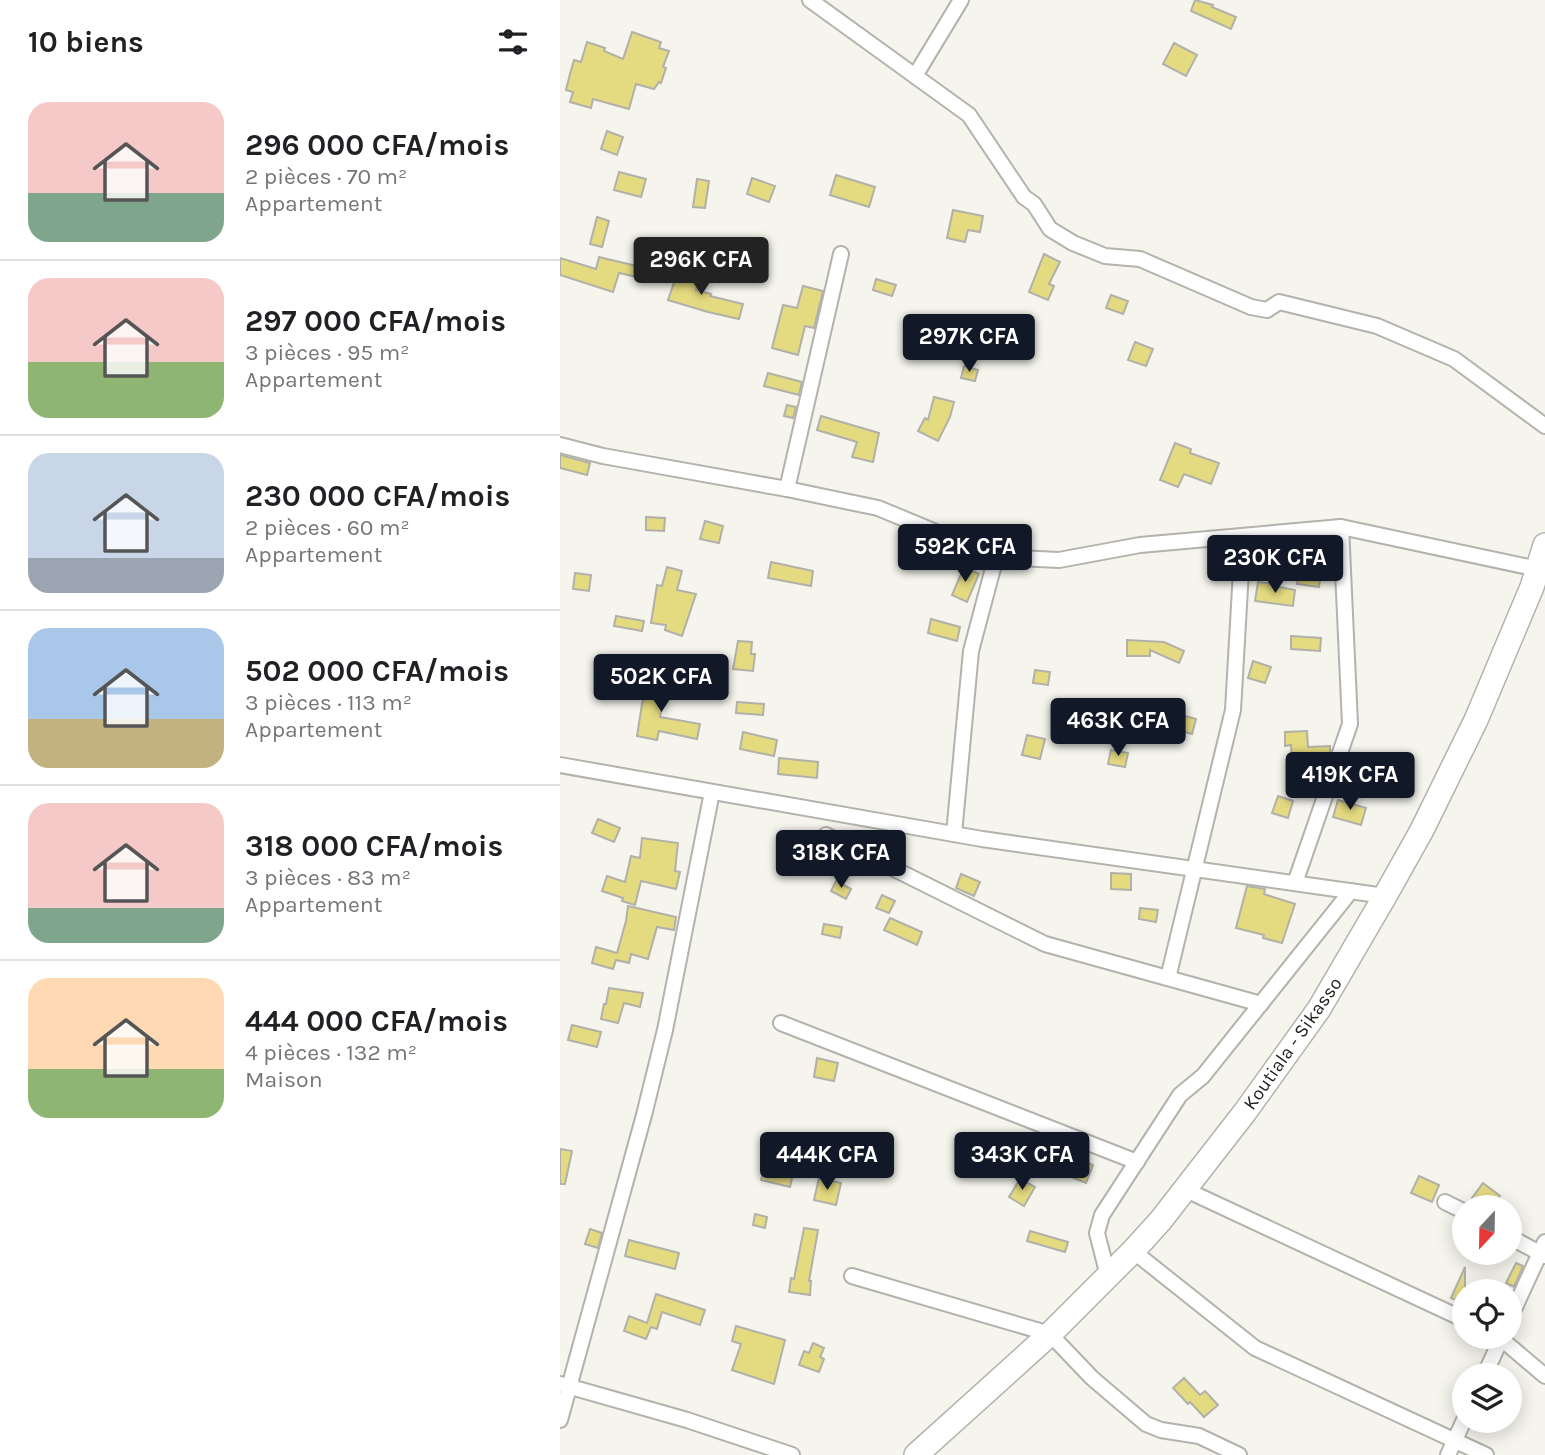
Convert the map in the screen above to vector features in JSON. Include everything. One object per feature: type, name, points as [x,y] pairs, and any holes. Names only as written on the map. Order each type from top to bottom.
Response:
[{"type":"main road","name":"Koutiala - Sikasso","points":[[916,1455],[1050,1334],[1133,1251],[1161,1220],[1245,1112],[1319,1009],[1422,830],[1476,720],[1532,587],[1545,545]]},
{"type":"street","points":[[810,0],[969,115],[1024,197],[1034,204],[1050,229],[1073,243],[1105,256],[1140,259],[1251,307],[1267,310],[1279,302],[1377,326],[1454,359],[1545,426]]},
{"type":"street","points":[[915,76],[961,0]]},
{"type":"street","points":[[787,489],[841,254]]},
{"type":"street","points":[[560,445],[603,456],[878,508],[996,557],[1059,560],[1140,545],[1342,527],[1538,569]]},
{"type":"street","points":[[1295,883],[1350,724],[1342,527]]},
{"type":"street","points":[[1168,978],[1233,710],[1243,536]]},
{"type":"street","points":[[954,834],[971,651],[996,557]]},
{"type":"street","points":[[560,765],[954,834],[1385,896]]},
{"type":"street","points":[[560,1420],[565,1386],[644,1115],[665,1030],[712,792]]},
{"type":"street","points":[[826,835],[1045,944],[1261,1004]]},
{"type":"street","points":[[1108,1276],[1097,1233],[1102,1215],[1180,1095],[1203,1076],[1351,891]]},
{"type":"street","points":[[781,1023],[1137,1162]]},
{"type":"street","points":[[1184,1189],[1452,1314]]},
{"type":"street","points":[[1445,1202],[1452,1206]]},
{"type":"street","points":[[1522,1242],[1543,1250],[1522,1293]]},
{"type":"street","points":[[1133,1251],[1255,1348],[1486,1455]]},
{"type":"street","points":[[852,1276],[1050,1334],[1092,1378],[1146,1424],[1161,1430],[1199,1436],[1240,1455]]},
{"type":"street","points":[[1514,1349],[1545,1376]]},
{"type":"street","points":[[565,1386],[687,1420],[792,1455]]},
{"type":"street","points":[[1448,1455],[1458,1433]]},
{"type":"building","points":[[1195,0],[1213,5],[1212,7],[1236,17],[1231,29],[1191,11]]},
{"type":"building","points":[[632,32],[661,42],[659,48],[669,51],[661,83],[654,89],[636,84],[629,109],[593,99],[591,108],[570,102],[573,92],[566,90],[570,74],[574,60],[581,62],[587,42],[605,48],[604,51],[623,59]]},
{"type":"building","points":[[1174,43],[1197,55],[1186,76],[1163,64]]},
{"type":"building","points":[[607,131],[623,137],[617,155],[601,149]]},
{"type":"building","points":[[619,172],[646,179],[641,197],[614,190]]},
{"type":"building","points":[[836,175],[875,187],[869,207],[830,195]]},
{"type":"building","points":[[752,178],[775,186],[769,202],[747,194]]},
{"type":"building","points":[[697,179],[709,181],[705,208],[693,207]]},
{"type":"building","points":[[953,210],[983,216],[980,232],[968,230],[965,242],[947,238]]},
{"type":"building","points":[[597,217],[609,221],[602,247],[590,244]]},
{"type":"building","points":[[1044,254],[1060,262],[1049,284],[1054,286],[1048,300],[1029,292]]},
{"type":"building","points":[[599,257],[649,269],[646,279],[619,273],[613,292],[560,275],[560,258],[596,269]]},
{"type":"building","points":[[679,268],[700,274],[696,290],[743,304],[739,319],[668,300]]},
{"type":"building","points":[[876,279],[896,285],[892,296],[873,290]]},
{"type":"building","points":[[803,286],[823,291],[814,328],[805,326],[798,355],[772,348],[783,305],[797,308]]},
{"type":"building","points":[[1111,295],[1128,301],[1123,314],[1106,308]]},
{"type":"building","points":[[941,325],[975,332],[970,354],[936,346]]},
{"type":"building","points":[[1135,342],[1153,349],[1146,366],[1128,360]]},
{"type":"building","points":[[964,366],[978,370],[975,381],[961,378]]},
{"type":"building","points":[[768,373],[802,382],[799,395],[764,386]]},
{"type":"building","points":[[934,397],[954,402],[938,441],[918,431],[925,418],[928,420]]},
{"type":"building","points":[[787,405],[796,407],[793,418],[784,416]]},
{"type":"building","points":[[821,416],[879,433],[873,462],[852,457],[857,442],[817,430]]},
{"type":"building","points":[[1175,443],[1191,449],[1190,453],[1219,463],[1211,484],[1184,474],[1178,487],[1160,480]]},
{"type":"building","points":[[560,455],[590,463],[587,475],[560,468]]},
{"type":"building","points":[[646,517],[665,518],[664,531],[646,530]]},
{"type":"building","points":[[705,521],[723,526],[719,543],[700,539]]},
{"type":"building","points":[[771,562],[813,571],[811,586],[768,578]]},
{"type":"building","points":[[667,567],[682,571],[677,590],[696,594],[682,636],[665,630],[666,625],[651,623],[657,585],[662,586]]},
{"type":"building","points":[[964,567],[979,574],[967,602],[952,595]]},
{"type":"building","points":[[1299,569],[1321,572],[1319,587],[1297,584]]},
{"type":"building","points":[[575,573],[591,575],[589,591],[573,589]]},
{"type":"building","points":[[1258,582],[1295,590],[1293,606],[1255,601]]},
{"type":"building","points":[[616,616],[644,621],[642,631],[614,626]]},
{"type":"building","points":[[931,619],[960,627],[957,641],[928,633]]},
{"type":"building","points":[[1291,636],[1321,638],[1320,651],[1291,649]]},
{"type":"building","points":[[1127,640],[1164,642],[1184,651],[1179,663],[1150,650],[1150,656],[1127,656]]},
{"type":"building","points":[[738,641],[752,642],[751,654],[755,654],[753,671],[733,669]]},
{"type":"building","points":[[1253,661],[1271,667],[1265,683],[1248,678]]},
{"type":"building","points":[[651,670],[664,674],[658,706],[662,706],[660,717],[700,724],[697,739],[659,731],[657,740],[637,736]]},
{"type":"building","points":[[1035,670],[1050,672],[1048,685],[1033,683]]},
{"type":"building","points":[[737,702],[764,704],[763,715],[736,713]]},
{"type":"building","points":[[1167,711],[1196,719],[1192,734],[1163,726]]},
{"type":"building","points":[[1307,731],[1308,747],[1330,746],[1328,759],[1292,761],[1291,745],[1285,746],[1285,732]]},
{"type":"building","points":[[743,732],[777,740],[774,756],[740,749]]},
{"type":"building","points":[[1027,735],[1045,739],[1040,759],[1022,755]]},
{"type":"building","points":[[1111,750],[1128,753],[1125,767],[1108,764]]},
{"type":"building","points":[[779,758],[818,762],[817,778],[778,774]]},
{"type":"building","points":[[1278,796],[1293,801],[1288,818],[1272,813]]},
{"type":"building","points":[[1338,800],[1366,808],[1361,825],[1333,817]]},
{"type":"building","points":[[598,819],[620,828],[614,842],[592,833]]},
{"type":"building","points":[[642,838],[678,843],[675,871],[680,872],[676,889],[641,881],[635,905],[602,891],[607,876],[625,882],[631,856],[640,858]]},
{"type":"building","points":[[1111,873],[1131,874],[1131,890],[1111,889]]},
{"type":"building","points":[[961,874],[980,882],[974,896],[956,888]]},
{"type":"building","points":[[836,881],[851,889],[846,899],[831,891]]},
{"type":"building","points":[[1247,886],[1265,889],[1264,894],[1295,904],[1282,943],[1236,928]]},
{"type":"building","points":[[882,895],[895,901],[889,913],[876,908]]},
{"type":"building","points":[[628,906],[676,917],[674,930],[657,927],[648,959],[631,954],[629,963],[616,960],[613,969],[592,963],[596,947],[617,953]]},
{"type":"building","points":[[1140,908],[1158,910],[1156,922],[1139,919]]},
{"type":"building","points":[[890,918],[922,932],[917,945],[884,930]]},
{"type":"building","points":[[824,924],[842,927],[840,938],[822,934]]},
{"type":"building","points":[[609,988],[643,993],[640,1007],[624,1003],[618,1023],[601,1019]]},
{"type":"building","points":[[572,1025],[601,1032],[597,1047],[568,1040]]},
{"type":"building","points":[[817,1058],[838,1063],[834,1081],[814,1077]]},
{"type":"building","points":[[560,1149],[572,1151],[565,1184],[560,1184]]},
{"type":"building","points":[[1074,1157],[1093,1165],[1086,1183],[1066,1175]]},
{"type":"building","points":[[764,1168],[793,1174],[790,1187],[761,1180]]},
{"type":"building","points":[[1419,1176],[1439,1185],[1432,1202],[1411,1193]]},
{"type":"building","points":[[819,1178],[841,1183],[836,1205],[814,1200]]},
{"type":"building","points":[[1020,1179],[1035,1187],[1024,1206],[1009,1197]]},
{"type":"building","points":[[1483,1183],[1499,1195],[1474,1195]]},
{"type":"building","points":[[755,1214],[767,1217],[765,1228],[753,1225]]},
{"type":"building","points":[[804,1228],[818,1230],[809,1281],[810,1295],[789,1292]]},
{"type":"building","points":[[590,1229],[602,1233],[598,1248],[585,1244]]},
{"type":"building","points":[[1030,1231],[1068,1242],[1065,1252],[1027,1241]]},
{"type":"building","points":[[629,1240],[679,1253],[675,1269],[625,1256]]},
{"type":"building","points":[[1515,1265],[1523,1266],[1517,1279],[1508,1279]]},
{"type":"building","points":[[1465,1267],[1465,1279],[1460,1279]]},
{"type":"building","points":[[656,1294],[705,1310],[700,1325],[662,1312],[657,1329],[651,1327],[646,1339],[624,1331],[629,1316],[647,1323]]},
{"type":"building","points":[[736,1326],[785,1340],[774,1384],[732,1370],[741,1344],[732,1341]]},
{"type":"building","points":[[813,1343],[824,1348],[820,1357],[824,1359],[819,1372],[799,1365],[804,1351],[809,1353]]},
{"type":"building","points":[[1184,1378],[1200,1395],[1205,1391],[1218,1405],[1204,1417],[1173,1388]]}]
